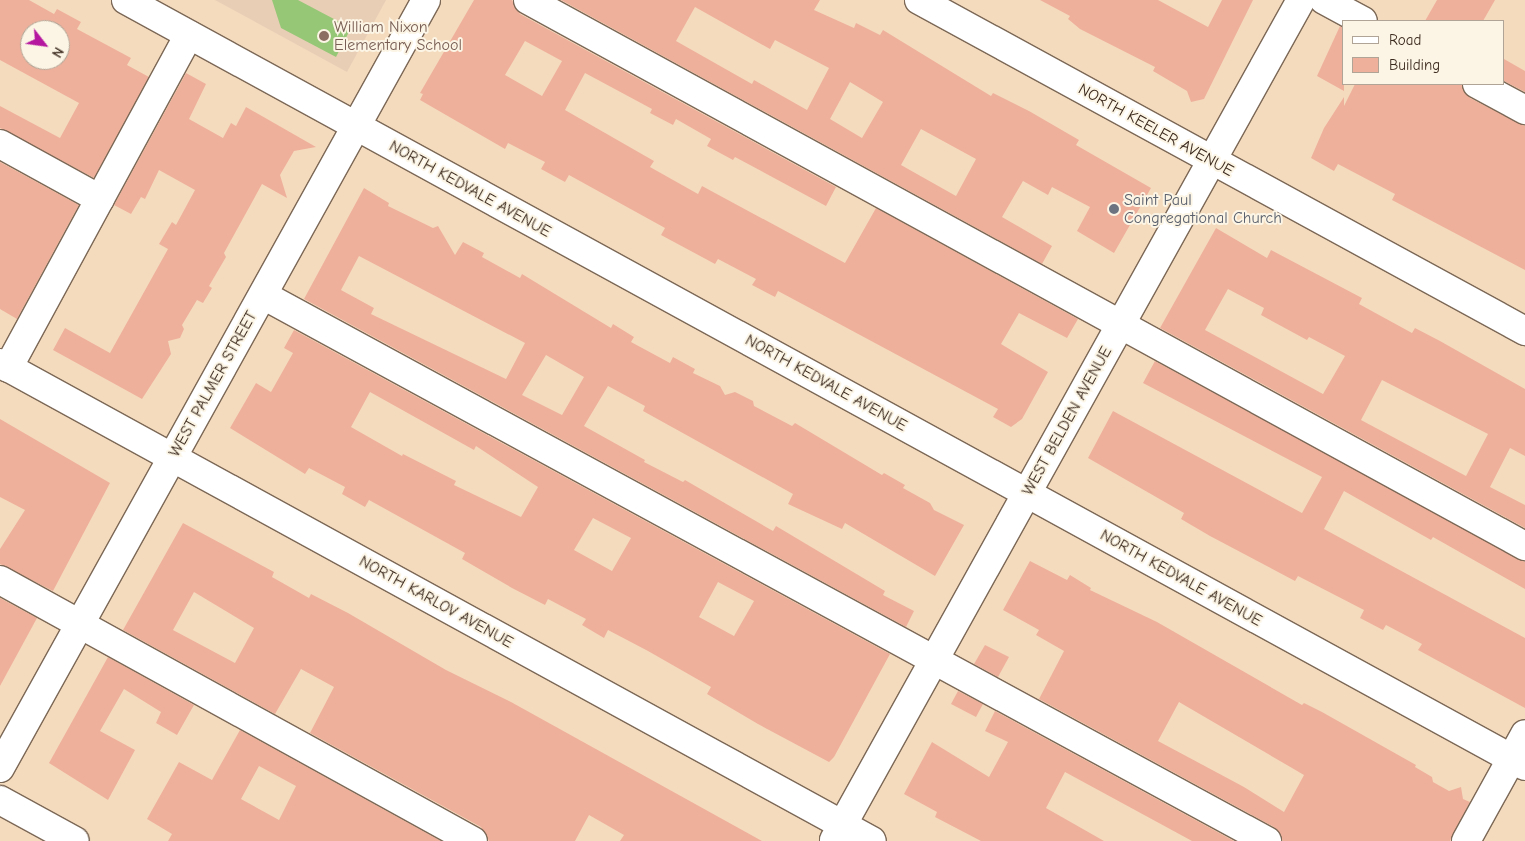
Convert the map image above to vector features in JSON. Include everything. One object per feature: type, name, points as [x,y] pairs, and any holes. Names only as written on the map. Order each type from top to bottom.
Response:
[{"type":"street","name":"NORTH KEDVALE AVENUE","points":[[126,0],[1518,762]]},
{"type":"street","name":"WEST PALMER STREET","points":[[0,768],[426,0]]},
{"type":"street","points":[[528,0],[1525,546]]},
{"type":"street","name":"NORTH KEELER AVENUE","points":[[919,0],[1525,332]]},
{"type":"street","name":"WEST BELDEN AVENUE","points":[[838,833],[1301,0]]},
{"type":"street","points":[[1324,0],[1361,20]]},
{"type":"street","points":[[4,366],[100,199],[189,35]]},
{"type":"street","points":[[1479,85],[1525,110]]},
{"type":"street","points":[[0,144],[100,199]]},
{"type":"street","points":[[263,295],[1267,841]]},
{"type":"street","name":"NORTH KARLOV AVENUE","points":[[4,366],[172,458],[838,833],[872,841]]},
{"type":"street","points":[[0,580],[473,841]]},
{"type":"street","points":[[1466,841],[1518,762],[1525,734]]},
{"type":"street","points":[[0,800],[75,841]]},
{"type":"shaded area","name":"William Nixon Elementary School","points":[[215,0],[386,0],[347,72]]},
{"type":"green space","points":[[272,0],[298,0],[351,28],[336,57],[281,28]]},
{"type":"building","points":[[0,0],[29,0],[54,14],[57,9],[81,22],[77,29],[131,58],[127,65],[149,77],[94,178],[0,128],[0,106],[60,138],[79,103],[0,60]]},
{"type":"building","points":[[474,0],[512,0],[520,14],[836,187],[826,206],[735,157],[733,160],[707,146],[711,139],[676,119],[673,125],[650,113],[652,109],[585,73],[565,110],[654,161],[650,167],[698,194],[702,186],[845,263],[876,208],[1078,319],[1067,338],[1019,313],[1001,344],[1048,372],[1022,419],[1011,427],[993,417],[998,409],[778,291],[775,297],[752,285],[756,279],[718,259],[715,264],[661,235],[665,228],[569,175],[565,182],[541,169],[545,162],[508,143],[505,149],[420,100],[423,94],[420,93]],"holes":[[[525,41],[562,61],[542,96],[505,75]]]},
{"type":"building","points":[[561,0],[820,0],[814,10],[854,28],[856,23],[880,35],[883,30],[991,96],[993,93],[1029,111],[1079,140],[1076,145],[1151,188],[1114,253],[1077,231],[1090,207],[1052,187],[1048,195],[1023,181],[1002,217],[1052,246],[1042,264]],"holes":[[[695,7],[770,49],[775,40],[829,68],[807,110],[754,80],[752,84],[676,41]],[[850,82],[883,102],[862,138],[830,119]],[[921,129],[976,159],[956,196],[901,165]]]},
{"type":"building","points":[[1040,0],[1158,0],[1208,27],[1222,0],[1253,0],[1204,99],[1191,102],[1187,91],[1153,71],[1155,67],[1080,29],[1068,19],[1070,16]]},
{"type":"building","points":[[1437,0],[1495,0],[1484,20],[1426,20]]},
{"type":"building","points":[[1340,26],[1342,27],[1342,85],[1344,85],[1344,91],[1317,76]]},
{"type":"building","points":[[1505,60],[1525,71],[1525,92],[1505,82]]},
{"type":"building","points":[[186,73],[206,84],[189,119],[223,138],[231,123],[236,126],[246,107],[316,147],[294,151],[280,175],[287,198],[262,184],[224,253],[226,257],[209,286],[212,288],[203,303],[197,300],[182,325],[184,329],[180,338],[168,341],[171,354],[142,399],[53,350],[65,328],[110,353],[168,249],[159,244],[172,222],[176,225],[195,190],[159,170],[145,199],[141,197],[131,214],[114,205]]},
{"type":"building","points":[[1354,85],[1462,85],[1470,98],[1525,126],[1525,270],[1392,200],[1395,194],[1338,164],[1334,171],[1311,158],[1324,128],[1344,97],[1344,106]]},
{"type":"building","points":[[0,162],[79,205],[17,319],[0,309]]},
{"type":"building","points":[[364,188],[389,203],[388,206],[433,228],[438,226],[455,255],[463,242],[484,253],[482,257],[520,278],[522,274],[611,328],[613,324],[634,337],[631,342],[670,363],[673,357],[695,369],[693,373],[720,386],[725,395],[735,392],[753,401],[754,406],[792,426],[795,423],[882,475],[884,473],[905,485],[903,488],[930,503],[934,510],[964,525],[935,576],[845,523],[842,529],[788,504],[793,494],[643,411],[645,406],[608,386],[584,426],[645,460],[644,462],[683,482],[685,480],[773,531],[776,526],[885,591],[883,595],[914,611],[906,627],[304,299]],"holes":[[[359,256],[525,343],[506,379],[371,314],[374,308],[341,290]],[[546,355],[584,377],[562,415],[522,395]]]},
{"type":"building","points":[[1216,228],[1267,258],[1271,250],[1362,298],[1359,304],[1412,333],[1415,328],[1525,389],[1525,456],[1510,448],[1490,487],[1525,505],[1525,528],[1160,328]],"holes":[[[1228,289],[1264,308],[1261,315],[1307,340],[1309,337],[1345,356],[1323,394],[1205,330]],[[1382,380],[1488,434],[1466,476],[1361,420]]]},
{"type":"building","points":[[294,330],[890,654],[834,757],[829,762],[758,724],[707,694],[711,687],[648,651],[608,630],[604,638],[582,625],[586,619],[548,599],[545,605],[512,588],[462,559],[465,553],[369,500],[365,507],[342,494],[345,487],[309,468],[305,474],[230,428],[256,383],[271,392],[293,353],[284,348]],"holes":[[[370,392],[474,450],[476,446],[538,487],[521,517],[454,485],[456,481],[403,454],[402,456],[351,427]],[[593,518],[631,538],[612,571],[574,550]],[[718,582],[754,601],[734,636],[699,617]]]},
{"type":"building","points":[[1155,361],[1525,562],[1525,589],[1433,537],[1431,540],[1344,491],[1324,529],[1525,638],[1525,708],[1418,650],[1422,644],[1386,625],[1383,630],[1360,618],[1364,610],[1298,576],[1295,581],[1210,536],[1181,519],[1184,513],[1088,458],[1113,411],[1302,513],[1322,477],[1143,383]]},
{"type":"building","points":[[0,419],[110,483],[53,591],[0,564],[0,549],[25,510],[0,497]]},
{"type":"building","points":[[183,523],[274,572],[272,577],[309,598],[311,594],[348,613],[446,670],[511,702],[762,841],[620,841],[624,835],[589,815],[575,841],[489,841],[481,827],[310,733],[334,687],[301,669],[275,714],[123,630]],"holes":[[[194,592],[254,628],[235,663],[173,630]]]},
{"type":"building","points":[[1030,561],[1067,580],[1070,575],[1091,588],[1090,590],[1157,622],[1302,705],[1304,703],[1322,712],[1416,765],[1415,767],[1432,777],[1433,782],[1449,791],[1461,787],[1463,799],[1470,802],[1450,841],[1283,841],[1274,827],[1039,699],[1064,651],[1036,635],[1039,630],[1003,610]],"holes":[[[1179,702],[1304,775],[1284,812],[1244,787],[1158,741]]]},
{"type":"building","points":[[0,598],[37,618],[0,686]]},
{"type":"building","points":[[985,645],[1009,657],[998,677],[974,664]]},
{"type":"building","points":[[108,657],[194,705],[177,735],[156,723],[161,712],[124,689],[100,731],[135,750],[108,800],[49,763]]},
{"type":"building","points":[[958,691],[983,704],[976,717],[951,704]]},
{"type":"building","points":[[995,711],[1234,841],[1192,841],[1065,772],[1046,808],[1104,841],[981,841],[935,817],[937,812],[904,794],[932,742],[989,777],[1008,742],[985,731]]},
{"type":"building","points":[[240,730],[441,841],[168,841],[172,834],[147,819],[179,762],[212,780]],"holes":[[[259,766],[296,786],[279,820],[241,799]]]},
{"type":"place","name":"William Nixon Elementary School","points":[[324,36]]},
{"type":"place","name":"Saint Paul Congregational Church","points":[[1114,209]]}]
